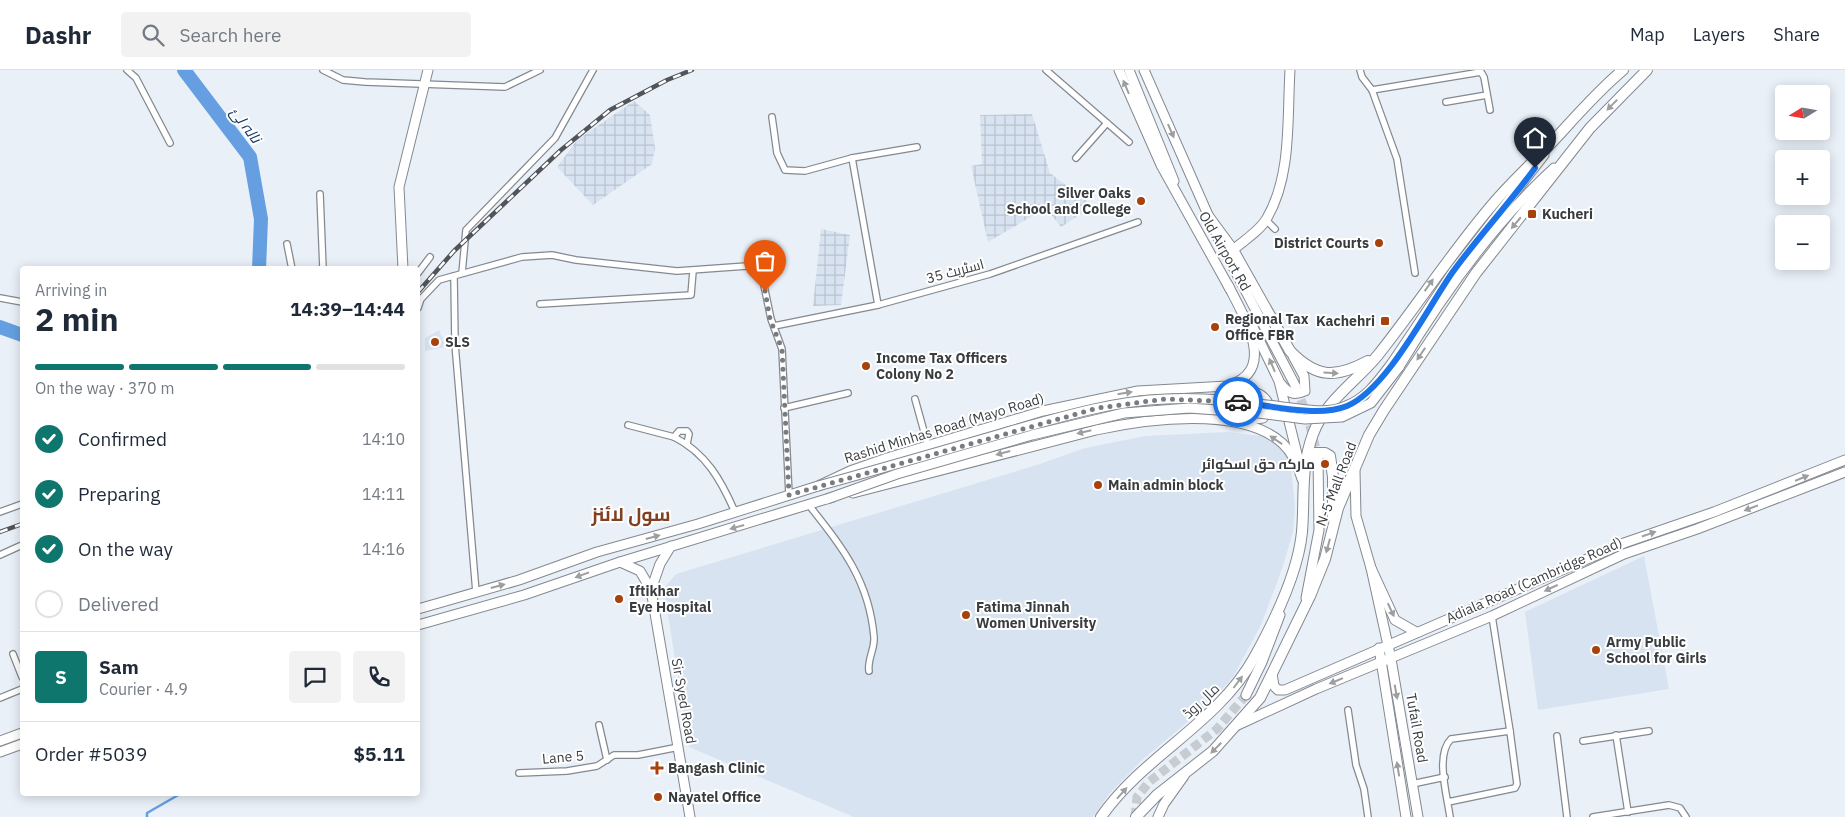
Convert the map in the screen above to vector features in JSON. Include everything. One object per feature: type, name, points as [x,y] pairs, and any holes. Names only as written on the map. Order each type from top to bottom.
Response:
[{"type":"highway","points":[[1302,479],[1314,433],[1321,418],[1335,400],[1376,357],[1441,268],[1492,204],[1523,170],[1623,70]]},
{"type":"highway","name":"N-5 Mall Road","points":[[1136,817],[1157,795],[1213,751],[1260,698],[1302,612],[1325,559],[1332,525],[1356,464],[1384,410],[1471,281],[1567,156],[1590,128],[1646,70]]},
{"type":"highway","points":[[1208,216],[1233,250],[1290,351],[1310,368],[1335,375],[1349,371],[1376,357]]},
{"type":"highway","points":[[1302,479],[1312,455],[1320,452],[1330,456],[1333,476],[1332,525]]},
{"type":"highway","name":"مال روڈ","points":[[1101,817],[1138,774],[1203,719],[1240,681],[1254,658],[1290,583],[1298,559],[1302,531],[1302,479]]},
{"type":"main road","points":[[403,266],[399,187],[428,70]]},
{"type":"main road","name":"Old Airport Rd","points":[[1119,70],[1161,165],[1228,285],[1259,335],[1279,381],[1296,443],[1302,479]]},
{"type":"main road","points":[[1129,70],[1165,155],[1185,210]]},
{"type":"main road","name":"Old Airport Rd","points":[[1144,70],[1208,216],[1296,387]]},
{"type":"main road","points":[[1149,70],[1157,100]]},
{"type":"main road","points":[[1233,250],[1266,220],[1277,195],[1285,153],[1290,70]]},
{"type":"main road","points":[[826,499],[897,474],[1032,435],[1124,413],[1189,408],[1258,413],[1305,420],[1342,417],[1371,403],[1453,272],[1525,182],[1555,140]]},
{"type":"main road","points":[[818,486],[1056,418],[1118,404],[1165,399],[1189,399],[1249,403],[1304,410],[1332,410],[1347,406],[1370,391],[1396,365],[1492,236],[1524,198],[1567,156]]},
{"type":"main road","name":"Rashid Minhas Road (Mayo Road)","points":[[420,608],[519,580],[597,552],[818,486],[850,471],[1043,411],[1113,395],[1168,388],[1227,386],[1239,383],[1249,376],[1254,357],[1251,331],[1228,285]]},
{"type":"main road","points":[[1279,381],[1292,393],[1297,394],[1305,391],[1304,376],[1290,351]]},
{"type":"main road","points":[[420,624],[524,595],[620,562],[784,513],[808,504],[891,484],[1050,440],[1132,422],[1175,418],[1228,421],[1263,418],[1270,410],[1265,397],[1255,392],[1227,386]]},
{"type":"main road","points":[[1228,421],[1262,432],[1282,442],[1297,462],[1302,479]]},
{"type":"main road","points":[[1302,612],[1314,565],[1319,530],[1320,493],[1318,457]]},
{"type":"main road","name":"Adiala Road (Cambridge Road)","points":[[1272,673],[1274,686],[1278,690],[1284,690],[1624,543],[1714,512],[1845,460]]},
{"type":"main road","points":[[1356,464],[1354,484],[1356,516],[1371,568],[1383,646]]},
{"type":"main road","name":"Adiala Road (Cambridge Road)","points":[[1238,725],[1316,689],[1492,616],[1624,554],[1697,529],[1845,472]]},
{"type":"main road","name":"Sir Syed Road","points":[[651,590],[660,564],[671,546]]},
{"type":"main road","name":"Sir Syed Road","points":[[620,562],[640,571],[651,590],[690,817]]},
{"type":"main road","points":[[1371,568],[1396,620],[1416,632]]},
{"type":"main road","points":[[1246,695],[1274,631],[1290,583]]},
{"type":"main road","name":"Tufail Road","points":[[1383,646],[1391,659],[1418,817]]},
{"type":"main road","name":"Tufail Road","points":[[1383,646],[1381,663],[1406,817]]},
{"type":"main road","points":[[0,742],[20,734]]},
{"type":"main road","points":[[0,752],[20,745]]},
{"type":"main road","points":[[1158,817],[1164,804],[1187,772]]},
{"type":"street","points":[[127,70],[136,78],[170,143]]},
{"type":"street","points":[[323,70],[343,80],[505,87],[540,70]]},
{"type":"street","points":[[462,273],[466,230],[554,138],[593,70]]},
{"type":"street","points":[[1046,70],[1129,142]]},
{"type":"street","points":[[1360,70],[1362,77],[1372,90],[1398,159],[1415,273]]},
{"type":"street","points":[[1372,90],[1481,72],[1484,77],[1490,110]]},
{"type":"street","points":[[1446,102],[1487,95]]},
{"type":"street","points":[[772,117],[777,153],[785,170],[805,171],[852,158],[916,147]]},
{"type":"street","points":[[1076,158],[1107,123]]},
{"type":"street","points":[[852,158],[878,305]]},
{"type":"street","points":[[320,194],[323,266]]},
{"type":"street","points":[[1266,220],[1275,229]]},
{"type":"street","name":"اسٹریٹ 35","points":[[774,326],[878,305],[990,274],[1138,222]]},
{"type":"street","points":[[286,244],[291,266]]},
{"type":"street","points":[[420,305],[432,285],[439,280],[522,257],[552,254],[585,261],[693,271],[747,266],[756,270],[762,276],[770,319],[782,349],[789,495]]},
{"type":"street","points":[[420,270],[430,257]]},
{"type":"street","points":[[540,304],[692,295],[693,271]]},
{"type":"street","points":[[454,276],[455,344],[476,592]]},
{"type":"street","points":[[0,298],[20,302]]},
{"type":"street","points":[[784,408],[848,393]]},
{"type":"street","points":[[914,399],[928,446]]},
{"type":"street","points":[[628,424],[674,437],[701,455],[716,473],[735,512]]},
{"type":"street","points":[[674,437],[679,431],[687,431],[687,444]]},
{"type":"street","points":[[808,504],[834,537],[862,582],[869,606],[874,639],[869,671]]},
{"type":"street","points":[[0,512],[20,505]]},
{"type":"street","points":[[0,554],[20,546]]},
{"type":"street","points":[[1448,802],[1515,788],[1517,784],[1492,616]]},
{"type":"street","points":[[13,654],[20,672]]},
{"type":"street","points":[[0,698],[20,689]]},
{"type":"street","points":[[1348,710],[1356,766],[1364,789],[1368,817]]},
{"type":"street","name":"Lane 5","points":[[599,725],[607,760]]},
{"type":"street","points":[[1450,817],[1442,758],[1444,746],[1451,739],[1510,731]]},
{"type":"street","points":[[1583,741],[1649,731]]},
{"type":"street","points":[[1616,735],[1628,812]]},
{"type":"street","points":[[1557,736],[1567,817]]},
{"type":"street","name":"Lane 5","points":[[519,773],[590,768],[597,766],[614,755],[638,754],[679,747]]},
{"type":"street","points":[[1412,784],[1445,777]]},
{"type":"street","points":[[1593,817],[1610,816],[1669,804],[1680,808],[1686,817]]},
{"type":"shaded area","points":[[634,101],[650,115],[655,148],[652,164],[593,205],[557,167],[577,140]]},
{"type":"shaded area","points":[[1032,114],[1050,173],[1093,206],[1061,227],[1046,208],[988,242],[971,166],[982,164],[980,115]]},
{"type":"shaded area","points":[[821,229],[850,235],[841,305],[813,306]]},
{"type":"shaded area","name":"SLS","points":[[439,330],[446,347],[425,351],[425,338]]},
{"type":"shaded area","name":"Fatima Jinnah Women University","points":[[1228,432],[1277,438],[1290,458],[1295,506],[1293,532],[1282,569],[1261,625],[1233,677],[1206,707],[1143,759],[1109,794],[1093,817],[854,817],[689,747],[665,596],[665,587],[676,574],[1040,464],[1085,448],[1145,436]]},
{"type":"shaded area","name":"Army Public School for Girls","points":[[1644,556],[1669,689],[1538,710],[1525,612]]},
{"type":"waterway","name":"نالہ لئ","points":[[184,70],[250,157],[261,219],[259,266]]},
{"type":"waterway","name":"نالہ لئ","points":[[0,327],[20,334]]},
{"type":"waterway","points":[[147,817],[147,813],[177,796]]},
{"type":"tunnel","points":[[1296,387],[1308,418],[1318,457]]},
{"type":"tunnel","points":[[1135,817],[1137,797],[1149,782],[1217,729],[1246,695]]},
{"type":"railway","points":[[420,290],[454,251],[561,150],[610,110],[667,80],[692,70]]},
{"type":"railway","points":[[0,532],[20,525]]},
{"type":"way so far","points":[[765,291],[770,319],[782,349],[789,495],[1056,418],[1098,408],[1165,399],[1212,399],[1238,402]]},
{"type":"place","name":"Silver Oaks School and College","points":[[1141,201]]},
{"type":"place","name":"Kucheri","points":[[1532,214]]},
{"type":"place","name":"District Courts","points":[[1379,243]]},
{"type":"place","name":"Kachehri","points":[[1385,321]]},
{"type":"place","name":"Regional Tax Office FBR","points":[[1215,327]]},
{"type":"place","name":"SLS","points":[[435,342]]},
{"type":"place","name":"Income Tax Officers Colony No 2","points":[[866,366]]},
{"type":"place","name":"مارکہ حق اسکوائر","points":[[1325,464]]},
{"type":"place","name":"Main admin block","points":[[1098,485]]},
{"type":"place","name":"Iftikhar Eye Hospital","points":[[619,599]]},
{"type":"place","name":"Fatima Jinnah Women University","points":[[966,615]]},
{"type":"place","name":"Army Public School for Girls","points":[[1596,650]]},
{"type":"place","name":"Bangash Clinic","points":[[657,768]]},
{"type":"place","name":"Nayatel Office","points":[[658,797]]},
{"type":"district","name":"سول لائنز","points":[[631,514]]},
{"type":"route","points":[[1238,402],[1319,411],[1347,406],[1360,399],[1370,391],[1392,363],[1453,272],[1535,168]]}]
